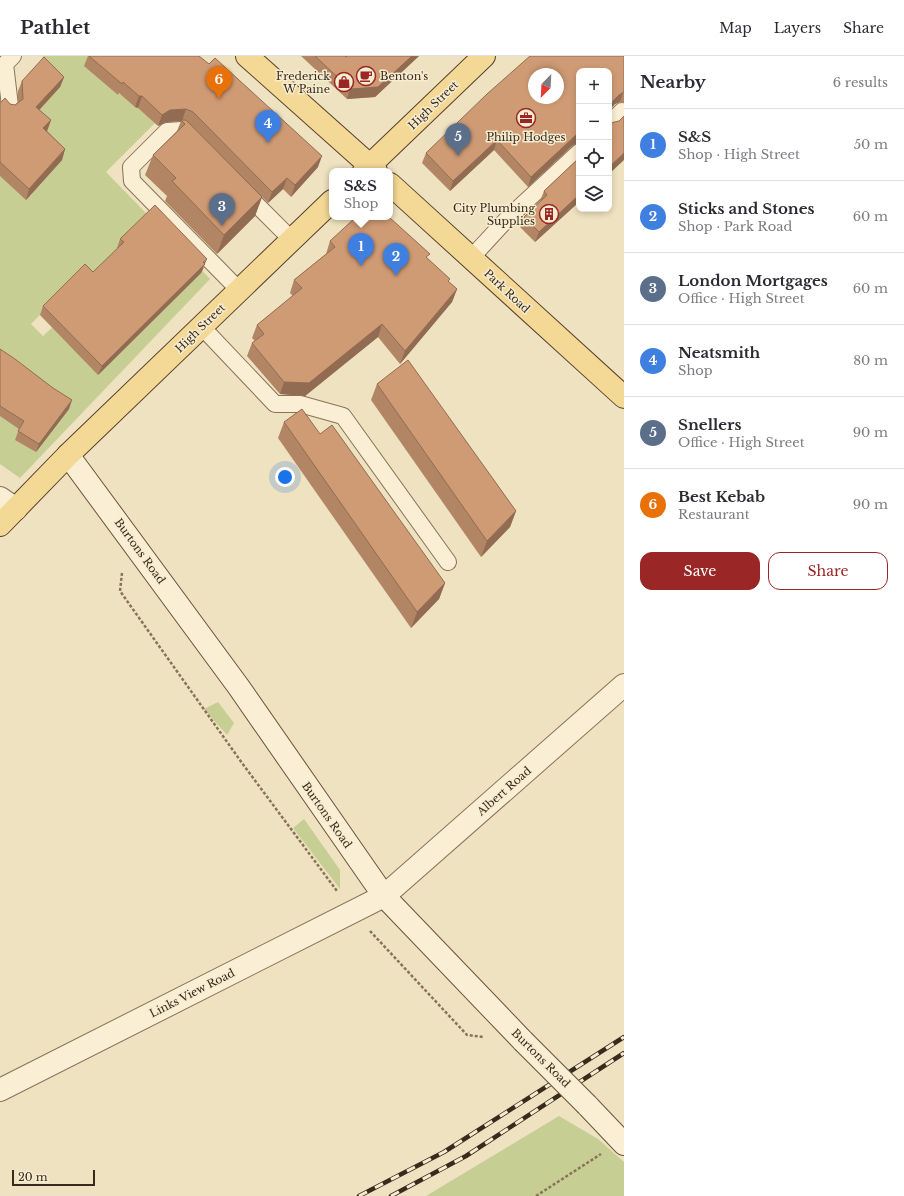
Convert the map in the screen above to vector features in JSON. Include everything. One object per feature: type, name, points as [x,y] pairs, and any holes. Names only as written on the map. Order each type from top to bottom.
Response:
[{"type":"main road","points":[[247,56],[369,168]]},
{"type":"main road","name":"High Street","points":[[371,168],[484,56]]},
{"type":"main road","name":"Park Road","points":[[393,187],[624,397]]},
{"type":"main road","name":"High Street","points":[[0,525],[8,503],[68,455],[329,204]]},
{"type":"street","name":"Burtons Road","points":[[68,455],[127,533],[238,686],[384,896],[623,1143]]},
{"type":"street","name":"Albert Road","points":[[384,896],[624,685]]},
{"type":"street","name":"Links View Road","points":[[0,1090],[384,896]]},
{"type":"lane","points":[[10,106],[6,64],[13,56]]},
{"type":"lane","points":[[612,121],[622,111]]},
{"type":"lane","points":[[204,152],[182,130],[167,132],[131,168],[132,181],[239,290]]},
{"type":"lane","points":[[470,258],[508,218],[576,155]]},
{"type":"lane","points":[[231,179],[292,240]]},
{"type":"lane","points":[[201,326],[275,404],[300,404],[343,416],[448,562]]},
{"type":"path","points":[[127,533],[120,591],[242,763],[352,912],[467,1035],[523,1040]]},
{"type":"path","points":[[536,1196],[623,1143]]},
{"type":"green space","points":[[43,56],[94,56],[118,95],[128,84],[144,108],[142,111],[155,123],[106,172],[210,279],[20,478],[0,464],[0,130],[36,113],[16,95],[40,68]],"holes":[[[56,299],[55,325],[43,336],[31,324]]]},
{"type":"green space","points":[[218,702],[234,723],[227,735],[204,709]]},
{"type":"green space","points":[[304,819],[340,870],[340,889],[293,828]]},
{"type":"green space","points":[[559,1116],[598,1139],[624,1162],[624,1196],[426,1196]]},
{"type":"building","points":[[89,56],[199,56],[209,64],[215,58],[322,156],[295,185],[287,178],[272,192],[193,112],[186,109],[170,110],[162,115],[142,96],[139,96],[123,82],[122,84]]},
{"type":"building","points":[[315,56],[412,56],[378,87],[350,89]]},
{"type":"building","points":[[530,56],[624,56],[624,92],[612,102],[612,68],[576,68],[576,135],[531,177],[497,140],[453,181],[426,153],[487,94]]},
{"type":"building","points":[[44,57],[64,77],[36,107],[51,120],[43,128],[65,149],[29,189],[0,162],[0,102],[5,98],[10,104],[15,105],[23,99],[22,81]]},
{"type":"building","points":[[624,116],[624,153],[612,164],[612,122],[619,121]]},
{"type":"building","points":[[181,120],[186,120],[262,197],[224,235],[172,181],[176,178],[153,155],[185,124]]},
{"type":"building","name":"City Plumbing Supplies","points":[[576,161],[576,198],[539,232],[524,217],[547,195],[544,191]]},
{"type":"building","points":[[155,205],[207,259],[203,262],[205,264],[102,366],[43,306],[85,264],[93,272],[124,242],[120,239]]},
{"type":"building","points":[[353,220],[392,220],[430,254],[426,257],[450,279],[448,281],[457,289],[405,351],[382,324],[309,383],[284,382],[252,343],[264,334],[257,325],[302,288],[294,280],[335,247],[330,241]]},
{"type":"building","points":[[0,349],[72,400],[39,444],[18,431],[24,421],[0,406]]},
{"type":"building","points":[[408,360],[516,511],[487,541],[377,384]]},
{"type":"building","points":[[302,409],[320,434],[332,425],[445,583],[417,612],[284,422]]},
{"type":"railway","points":[[359,1196],[444,1152],[624,1037]]},
{"type":"railway","points":[[391,1196],[466,1156],[624,1053]]},
{"type":"place","name":"Benton's","points":[[366,76]]},
{"type":"place","name":"Frederick W Paine","points":[[344,82]]},
{"type":"place","name":"Best Kebab","points":[[219,99]]},
{"type":"place","name":"Philip Hodges","points":[[526,118]]},
{"type":"place","name":"Neatsmith","points":[[268,143]]},
{"type":"place","name":"Snellers","points":[[458,156]]},
{"type":"place","name":"City Plumbing Supplies","points":[[549,214]]},
{"type":"place","name":"London Mortgages","points":[[222,226]]},
{"type":"place","name":"S&S","points":[[361,266]]},
{"type":"place","name":"Sticks and Stones","points":[[396,276]]}]
